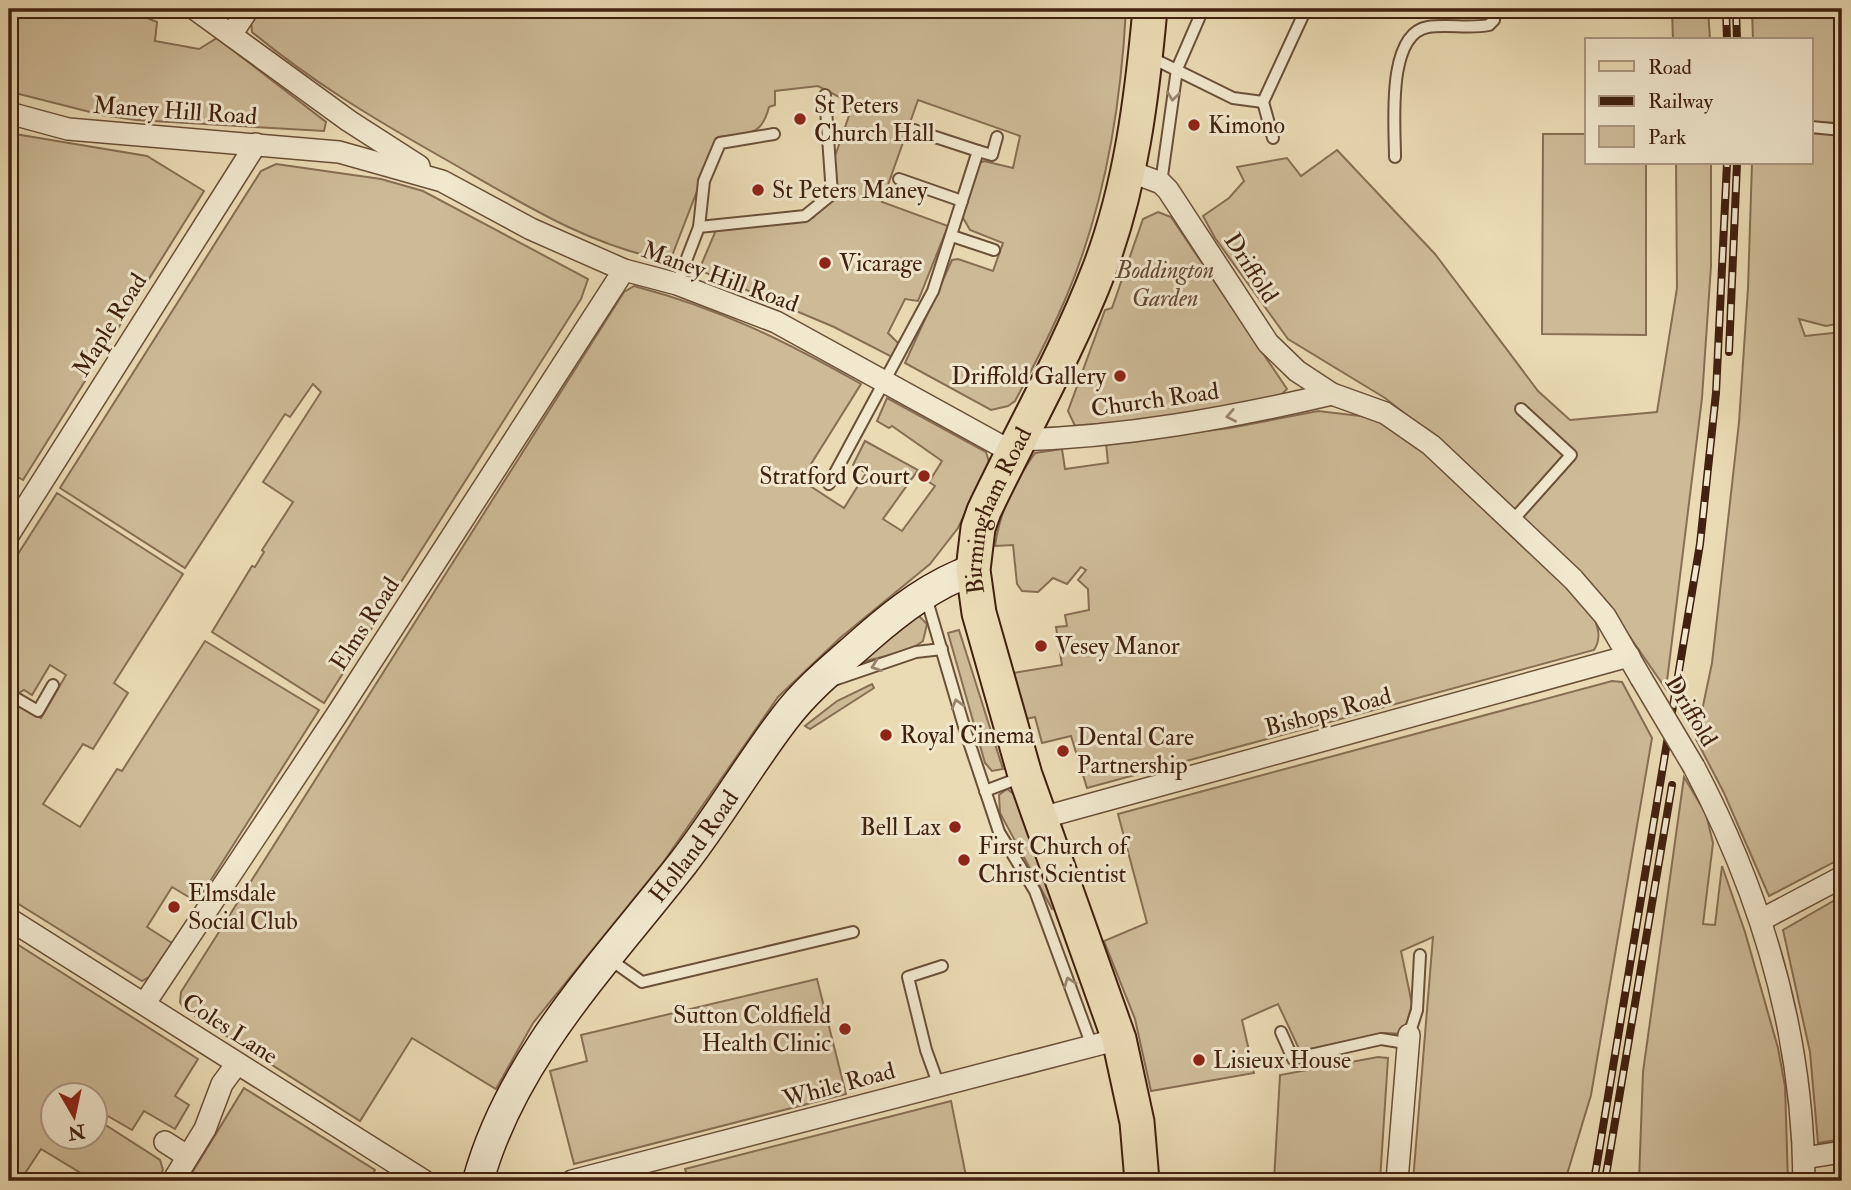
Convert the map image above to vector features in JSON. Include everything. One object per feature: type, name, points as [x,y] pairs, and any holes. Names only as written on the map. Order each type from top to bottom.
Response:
[{"type":"main road","name":"Birmingham Road","points":[[1142,1181],[1137,1122],[1106,1043],[1041,818],[988,650],[973,570],[978,528],[1091,290],[1129,171],[1150,9]]},
{"type":"street","name":"Maney Hill Road","points":[[195,9],[349,121],[442,181],[531,229],[624,270],[677,284],[776,322],[884,383],[1015,446]]},
{"type":"street","points":[[231,35],[248,9]]},
{"type":"street","name":"Maney Hill Road","points":[[9,114],[68,129],[339,152],[442,181]]},
{"type":"street","points":[[339,152],[349,121]]},
{"type":"street","name":"Maple Road","points":[[9,534],[256,144]]},
{"type":"street","points":[[1129,171],[1161,183]]},
{"type":"street","name":"Driffold","points":[[1161,183],[1204,242],[1268,343],[1297,371],[1332,394],[1385,413],[1410,428],[1513,520],[1573,579],[1605,616],[1694,767],[1727,831],[1761,920],[1782,995],[1795,1057],[1804,1181]]},
{"type":"street","name":"Elms Road","points":[[145,1003],[336,716],[624,270]]},
{"type":"street","name":"Church Road","points":[[1015,446],[1198,423],[1332,394]]},
{"type":"street","name":"Holland Road","points":[[478,1181],[500,1120],[528,1065],[688,857],[785,718],[811,688],[883,624],[945,579],[973,570]]},
{"type":"street","name":"Bishops Road","points":[[1041,818],[1629,656]]},
{"type":"street","points":[[1761,920],[1842,877]]},
{"type":"street","name":"Coles Lane","points":[[9,919],[145,1003],[236,1065],[424,1181]]},
{"type":"street","points":[[1397,1181],[1407,1039]]},
{"type":"street","name":"While Road","points":[[572,1181],[636,1173],[939,1086],[1106,1043]]},
{"type":"street","points":[[173,1181],[205,1129],[222,1084],[236,1065]]},
{"type":"street","points":[[165,1142],[187,1156]]},
{"type":"street","points":[[1804,1158],[1842,1152]]},
{"type":"lane","points":[[1161,183],[1177,69],[1203,9]]},
{"type":"lane","points":[[1273,138],[1263,102],[1306,9]]},
{"type":"lane","points":[[1395,157],[1396,68],[1412,36],[1426,27],[1489,25],[1494,20],[1494,9]]},
{"type":"lane","points":[[1146,55],[1233,98],[1263,102]]},
{"type":"lane","points":[[699,227],[805,216],[832,194],[825,95]]},
{"type":"lane","points":[[1812,127],[1842,130]]},
{"type":"lane","points":[[915,130],[992,155],[996,137]]},
{"type":"lane","points":[[677,284],[699,227],[704,181],[720,142],[774,134]]},
{"type":"lane","points":[[829,484],[933,291],[953,236],[978,151]]},
{"type":"lane","points":[[899,179],[962,201]]},
{"type":"lane","points":[[953,236],[994,250]]},
{"type":"lane","points":[[1513,520],[1571,456],[1521,409]]},
{"type":"lane","points":[[925,593],[999,832],[1039,900],[1106,1043]]},
{"type":"lane","points":[[811,688],[916,652],[942,649]]},
{"type":"lane","points":[[9,694],[38,711],[53,685]]},
{"type":"lane","points":[[985,791],[1026,775]]},
{"type":"lane","points":[[608,958],[642,982],[853,932]]},
{"type":"lane","points":[[1281,1032],[1293,1059],[1381,1039],[1407,1039],[1417,1010],[1419,955]]},
{"type":"lane","points":[[939,1086],[926,1050],[908,977],[942,965]]},
{"type":"green space","points":[[9,9],[138,9],[137,14],[157,22],[155,41],[199,49],[217,38],[326,122],[324,131],[136,120],[102,115],[11,92]]},
{"type":"green space","points":[[257,9],[1126,9],[1115,118],[1092,226],[1067,295],[1015,401],[1008,406],[991,410],[905,363],[952,260],[958,259],[993,271],[1003,243],[970,230],[962,216],[977,164],[984,161],[1013,168],[1020,136],[918,100],[882,202],[948,226],[918,301],[905,299],[888,333],[899,344],[892,357],[834,327],[699,270],[716,230],[802,222],[814,217],[853,104],[818,86],[775,91],[775,105],[769,107],[766,117],[757,129],[745,134],[718,137],[670,261],[609,244],[552,219],[369,115],[321,84],[252,32],[251,21]]},
{"type":"green space","points":[[1672,9],[1708,9],[1710,38],[1673,38]]},
{"type":"green space","points":[[1752,9],[1842,9],[1842,123],[1812,122],[1812,38],[1753,38]]},
{"type":"green space","points":[[9,133],[147,156],[204,191],[23,480],[9,472]]},
{"type":"green space","points":[[1812,133],[1842,135],[1842,323],[1826,326],[1799,319],[1805,336],[1842,332],[1842,858],[1769,896],[1724,793],[1696,739],[1712,663],[1739,422],[1748,288],[1752,164],[1812,164]]},
{"type":"green space","points":[[1543,134],[1585,134],[1585,164],[1646,164],[1646,335],[1542,334]]},
{"type":"green space","points":[[1337,150],[1435,254],[1538,391],[1570,420],[1657,412],[1677,288],[1676,164],[1711,164],[1711,266],[1702,398],[1666,689],[1625,630],[1527,527],[1523,517],[1457,455],[1385,398],[1288,339],[1215,238],[1203,216],[1229,198],[1244,181],[1237,167],[1287,158],[1301,176]]},
{"type":"green space","points":[[276,164],[381,179],[423,191],[588,279],[581,299],[324,703],[212,632],[252,566],[255,567],[264,552],[262,550],[293,502],[263,482],[321,392],[313,384],[290,417],[285,414],[185,568],[60,488],[261,171]]},
{"type":"green space","name":"Boddington Garden","points":[[1158,212],[1171,217],[1287,389],[1281,395],[1202,415],[1075,426],[1068,411],[1105,310],[1112,308],[1143,219]]},
{"type":"green space","points":[[634,286],[695,305],[751,327],[861,384],[801,480],[844,508],[866,473],[853,465],[865,441],[918,470],[883,519],[902,531],[935,486],[929,482],[942,461],[892,426],[889,428],[877,421],[887,398],[986,452],[989,462],[958,528],[930,564],[840,638],[778,697],[662,864],[533,1023],[496,1089],[412,1038],[360,1121],[184,1009],[180,1002],[181,992],[624,292]]},
{"type":"green space","points":[[1318,411],[1369,417],[1383,422],[1411,441],[1541,558],[1592,614],[1598,632],[1594,650],[1087,788],[1071,736],[1042,743],[1035,717],[1026,719],[1013,673],[1062,665],[1056,627],[1067,626],[1065,615],[1089,610],[1088,589],[1078,580],[1086,570],[1081,567],[1067,584],[1053,578],[1038,592],[1022,591],[1017,584],[1013,545],[995,546],[1004,509],[1021,475],[1035,453],[1062,449],[1065,469],[1108,463],[1106,443],[1230,428]]},
{"type":"green space","points":[[57,493],[183,574],[114,683],[128,693],[93,749],[83,744],[43,804],[80,827],[117,769],[122,771],[205,641],[319,710],[197,902],[172,887],[147,927],[172,943],[149,977],[142,981],[9,898],[9,699],[41,718],[66,675],[50,665],[32,695],[24,690],[17,694],[9,689],[9,568]]},
{"type":"green space","points":[[918,615],[927,624],[923,641],[910,650],[858,663]]},
{"type":"green space","points":[[959,630],[1003,769],[992,771],[985,763],[948,633]]},
{"type":"green space","points":[[1612,681],[1622,682],[1652,738],[1591,1095],[1565,1181],[1413,1181],[1433,937],[1401,951],[1412,1004],[1404,1034],[1385,1033],[1300,1051],[1278,1004],[1242,1020],[1254,1073],[1151,1091],[1135,1019],[1104,941],[1147,923],[1118,814]]},
{"type":"green space","points":[[872,684],[874,688],[810,729],[805,726],[837,701]]},
{"type":"green space","points":[[1684,777],[1706,814],[1713,843],[1703,924],[1715,925],[1722,866],[1745,932],[1778,1048],[1785,1086],[1788,1181],[1639,1181],[1643,1072]]},
{"type":"green space","points":[[1007,789],[1015,795],[1056,907],[1052,909],[1000,813],[999,795]]},
{"type":"green space","points":[[1842,896],[1842,1139],[1818,1143],[1810,1052],[1783,930]]},
{"type":"green space","points":[[9,939],[198,1059],[175,1096],[189,1105],[175,1129],[144,1111],[132,1130],[108,1116],[108,1082],[38,1082],[39,1152],[20,1181],[9,1181]]},
{"type":"green space","points":[[817,979],[846,1094],[574,1164],[550,1071],[587,1061],[581,1035]]},
{"type":"green space","points":[[1378,1057],[1388,1058],[1380,1181],[1274,1181],[1280,1075]]},
{"type":"green space","points":[[244,1088],[375,1170],[370,1181],[187,1181]]},
{"type":"green space","points":[[951,1101],[967,1181],[689,1181],[685,1169]]},
{"type":"green space","points":[[108,1127],[160,1160],[163,1170],[157,1181],[94,1181],[46,1152],[108,1152]]},
{"type":"railway","points":[[1726,9],[1727,38]]},
{"type":"railway","points":[[1736,9],[1737,38]]},
{"type":"railway","points":[[1594,1181],[1700,544],[1716,393],[1727,164]]},
{"type":"railway","points":[[1729,352],[1737,164]]},
{"type":"railway","points":[[1605,1181],[1672,785]]},
{"type":"place","name":"St Peters Church Hall","points":[[800,119]]},
{"type":"place","name":"Kimono","points":[[1194,125]]},
{"type":"place","name":"St Peters Maney","points":[[758,190]]},
{"type":"place","name":"Vicarage","points":[[825,263]]},
{"type":"place","name":"Driffold Gallery","points":[[1120,376]]},
{"type":"place","name":"Stratford Court","points":[[924,476]]},
{"type":"place","name":"Vesey Manor","points":[[1041,646]]},
{"type":"place","name":"Royal Cinema","points":[[886,735]]},
{"type":"place","name":"Dental Care Partnership","points":[[1063,751]]},
{"type":"place","name":"Bell Lax","points":[[955,827]]},
{"type":"place","name":"First Church of Christ Scientist","points":[[964,860]]},
{"type":"place","name":"Elmsdale Social Club","points":[[174,907]]},
{"type":"place","name":"Sutton Coldfield Health Clinic","points":[[845,1029]]},
{"type":"place","name":"Lisieux House","points":[[1199,1060]]}]
